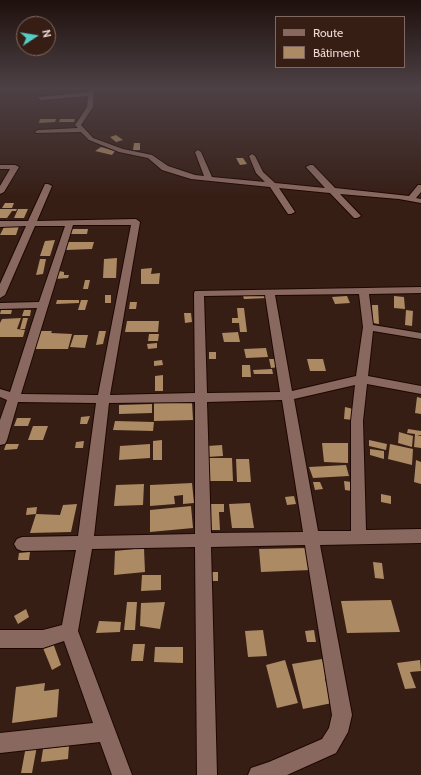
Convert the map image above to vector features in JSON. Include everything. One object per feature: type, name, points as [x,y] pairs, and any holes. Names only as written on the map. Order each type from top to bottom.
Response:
[{"type":"street","points":[[79,124],[91,139],[121,151],[150,156],[164,168],[194,177],[399,197],[421,201]]},
{"type":"street","points":[[38,132],[83,130]]},
{"type":"street","points":[[198,152],[209,178]]},
{"type":"street","points":[[252,156],[260,173],[274,185],[291,212]]},
{"type":"street","points":[[310,166],[357,216]]},
{"type":"street","points":[[0,167],[15,167],[0,192]]},
{"type":"street","points":[[0,295],[48,186]]},
{"type":"street","points":[[411,199],[421,187]]},
{"type":"street","points":[[0,224],[136,222],[103,399],[85,543],[69,631],[122,775]]},
{"type":"street","points":[[0,440],[70,223]]},
{"type":"street","points":[[359,537],[357,421],[368,327],[364,290]]},
{"type":"street","points":[[207,775],[199,293],[421,290]]},
{"type":"street","points":[[270,292],[342,715],[338,732],[329,746],[271,774]]},
{"type":"street","points":[[0,306],[44,305]]},
{"type":"street","points":[[368,327],[421,336]]},
{"type":"street","points":[[0,393],[14,398],[103,399],[287,396],[362,379],[421,390]]},
{"type":"street","points":[[22,544],[421,536]]},
{"type":"street","points":[[0,639],[43,639],[69,631]]},
{"type":"street","points":[[0,743],[105,732]]},
{"type":"building","points":[[116,135],[123,140],[116,142],[110,137]]},
{"type":"building","points":[[134,143],[140,143],[140,150],[133,150]]},
{"type":"building","points":[[101,147],[115,151],[112,155],[95,151]]},
{"type":"building","points":[[236,158],[243,158],[247,164],[240,165]]},
{"type":"building","points":[[5,203],[14,203],[12,208],[2,208]]},
{"type":"building","points":[[0,209],[17,209],[16,211],[12,211],[7,218],[0,218]]},
{"type":"building","points":[[18,209],[28,209],[24,218],[14,218]]},
{"type":"building","points":[[19,226],[16,235],[0,235],[4,227]]},
{"type":"building","points":[[71,229],[88,229],[87,234],[70,234]]},
{"type":"building","points":[[55,240],[50,256],[40,256],[45,241]]},
{"type":"building","points":[[67,242],[94,242],[92,249],[66,250]]},
{"type":"building","points":[[117,258],[116,278],[103,278],[104,259]]},
{"type":"building","points":[[40,259],[46,259],[43,274],[36,275]]},
{"type":"building","points":[[152,268],[151,274],[160,273],[159,284],[141,284],[141,269]]},
{"type":"building","points":[[59,271],[64,272],[64,275],[69,275],[68,278],[55,279]]},
{"type":"building","points":[[85,280],[90,280],[88,289],[83,289]]},
{"type":"building","points":[[266,294],[267,298],[244,299],[243,296]]},
{"type":"building","points":[[105,295],[111,295],[111,303],[105,303]]},
{"type":"building","points":[[347,296],[350,303],[335,304],[332,297]]},
{"type":"building","points":[[394,296],[404,297],[405,309],[394,308]]},
{"type":"building","points":[[57,300],[79,300],[79,303],[56,304]]},
{"type":"building","points":[[81,300],[88,300],[85,310],[78,310]]},
{"type":"building","points":[[130,302],[137,302],[136,309],[129,309]]},
{"type":"building","points":[[372,305],[378,305],[379,324],[373,323]]},
{"type":"building","points":[[237,308],[244,308],[247,332],[240,332],[239,323],[232,323],[232,318],[238,318]]},
{"type":"building","points":[[1,310],[12,310],[11,314],[0,314]]},
{"type":"building","points":[[24,310],[31,310],[30,316],[22,316]]},
{"type":"building","points":[[406,310],[413,311],[412,326],[405,325]]},
{"type":"building","points":[[184,313],[191,313],[192,322],[185,323]]},
{"type":"building","points":[[21,318],[17,329],[25,330],[23,337],[0,337],[0,323],[2,319]]},
{"type":"building","points":[[23,318],[28,318],[25,329],[20,329]]},
{"type":"building","points":[[127,321],[159,321],[158,332],[125,332]]},
{"type":"building","points":[[41,331],[72,334],[68,349],[33,349],[38,334],[40,334]]},
{"type":"building","points":[[99,331],[106,331],[103,344],[96,345]]},
{"type":"building","points":[[238,332],[240,342],[224,342],[222,333]]},
{"type":"building","points":[[149,334],[159,334],[158,341],[148,341]]},
{"type":"building","points":[[74,335],[88,335],[85,348],[70,347]]},
{"type":"building","points":[[157,343],[157,348],[148,349],[147,344]]},
{"type":"building","points":[[266,348],[268,357],[246,358],[244,349]]},
{"type":"building","points":[[209,352],[216,352],[216,359],[209,359]]},
{"type":"building","points":[[269,359],[276,359],[278,367],[271,368]]},
{"type":"building","points":[[307,359],[323,359],[326,371],[310,371]]},
{"type":"building","points":[[162,360],[163,365],[154,366],[154,361]]},
{"type":"building","points":[[242,365],[250,365],[251,377],[242,377]]},
{"type":"building","points":[[272,369],[273,374],[254,374],[253,370]]},
{"type":"building","points":[[163,375],[163,391],[155,391],[155,376]]},
{"type":"building","points":[[417,397],[421,398],[421,414],[415,413]]},
{"type":"building","points":[[192,402],[193,420],[154,421],[154,403]]},
{"type":"building","points":[[152,404],[152,413],[119,414],[119,405]]},
{"type":"building","points":[[345,407],[353,409],[353,420],[344,419]]},
{"type":"building","points":[[90,416],[87,424],[80,424],[81,417]]},
{"type":"building","points":[[17,418],[31,418],[28,426],[14,426]]},
{"type":"building","points":[[115,421],[154,422],[153,431],[113,430]]},
{"type":"building","points":[[33,426],[48,426],[43,440],[28,440]]},
{"type":"building","points":[[408,429],[421,431],[421,435],[417,435],[421,436],[421,448],[414,447],[415,434],[407,433]]},
{"type":"building","points":[[399,432],[413,436],[412,447],[398,443]]},
{"type":"building","points":[[162,440],[162,460],[153,460],[153,441]]},
{"type":"building","points":[[369,440],[387,444],[386,450],[369,446]]},
{"type":"building","points":[[84,441],[83,448],[75,448],[76,442]]},
{"type":"building","points":[[322,443],[348,443],[348,463],[324,462]]},
{"type":"building","points":[[6,444],[19,444],[17,449],[4,450]]},
{"type":"building","points":[[150,444],[150,458],[119,460],[120,446]]},
{"type":"building","points":[[390,444],[413,449],[412,465],[388,459]]},
{"type":"building","points":[[222,445],[223,456],[207,457],[207,446]]},
{"type":"building","points":[[370,449],[384,451],[384,459],[370,455]]},
{"type":"building","points":[[208,458],[232,458],[233,481],[209,481]]},
{"type":"building","points":[[236,459],[249,459],[251,482],[237,482]]},
{"type":"building","points":[[416,460],[421,462],[421,484],[414,482]]},
{"type":"building","points":[[346,465],[349,476],[313,478],[309,467]]},
{"type":"building","points":[[344,481],[351,482],[352,491],[345,490]]},
{"type":"building","points":[[313,482],[320,482],[323,489],[315,490]]},
{"type":"building","points":[[192,483],[194,503],[183,504],[183,495],[174,496],[175,504],[150,506],[150,485]]},
{"type":"building","points":[[144,484],[143,505],[114,506],[116,485]]},
{"type":"building","points":[[381,494],[391,496],[391,504],[381,502]]},
{"type":"building","points":[[294,496],[296,504],[287,505],[285,497]]},
{"type":"building","points":[[250,503],[254,528],[232,528],[229,504]]},
{"type":"building","points":[[77,504],[71,532],[30,533],[36,514],[60,515],[63,505]]},
{"type":"building","points":[[205,504],[224,504],[224,512],[219,512],[220,530],[205,530]]},
{"type":"building","points":[[191,506],[193,528],[150,532],[150,510]]},
{"type":"building","points":[[37,507],[36,514],[26,515],[27,508]]},
{"type":"building","points":[[144,548],[145,572],[114,575],[115,551]]},
{"type":"building","points":[[307,548],[311,570],[261,572],[259,549]]},
{"type":"building","points":[[30,552],[29,560],[18,560],[19,553]]},
{"type":"building","points":[[373,562],[382,563],[384,579],[375,578]]},
{"type":"building","points":[[208,572],[218,572],[218,581],[208,581]]},
{"type":"building","points":[[142,575],[161,575],[161,590],[141,591]]},
{"type":"building","points":[[391,600],[400,632],[347,633],[341,601]]},
{"type":"building","points":[[127,602],[137,602],[135,630],[124,630]]},
{"type":"building","points":[[165,602],[160,629],[140,626],[141,603]]},
{"type":"building","points":[[26,609],[29,617],[18,624],[14,616]]},
{"type":"building","points":[[99,621],[121,622],[120,632],[96,633]]},
{"type":"building","points":[[263,630],[267,656],[248,657],[245,631]]},
{"type":"building","points":[[314,630],[316,642],[307,642],[305,631]]},
{"type":"building","points":[[53,643],[61,665],[52,670],[43,648]]},
{"type":"building","points":[[133,644],[145,644],[143,661],[131,661]]},
{"type":"building","points":[[155,647],[183,647],[183,663],[154,662]]},
{"type":"building","points":[[322,659],[327,678],[325,679],[332,703],[303,709],[292,664]]},
{"type":"building","points":[[285,660],[298,703],[277,708],[266,665]]},
{"type":"building","points":[[420,660],[421,671],[410,672],[416,688],[405,689],[397,663]]},
{"type":"building","points":[[45,683],[44,691],[59,689],[57,717],[12,723],[16,687]]},
{"type":"building","points":[[26,746],[37,746],[32,773],[21,773]]},
{"type":"building","points":[[69,746],[68,759],[41,762],[43,749]]}]
